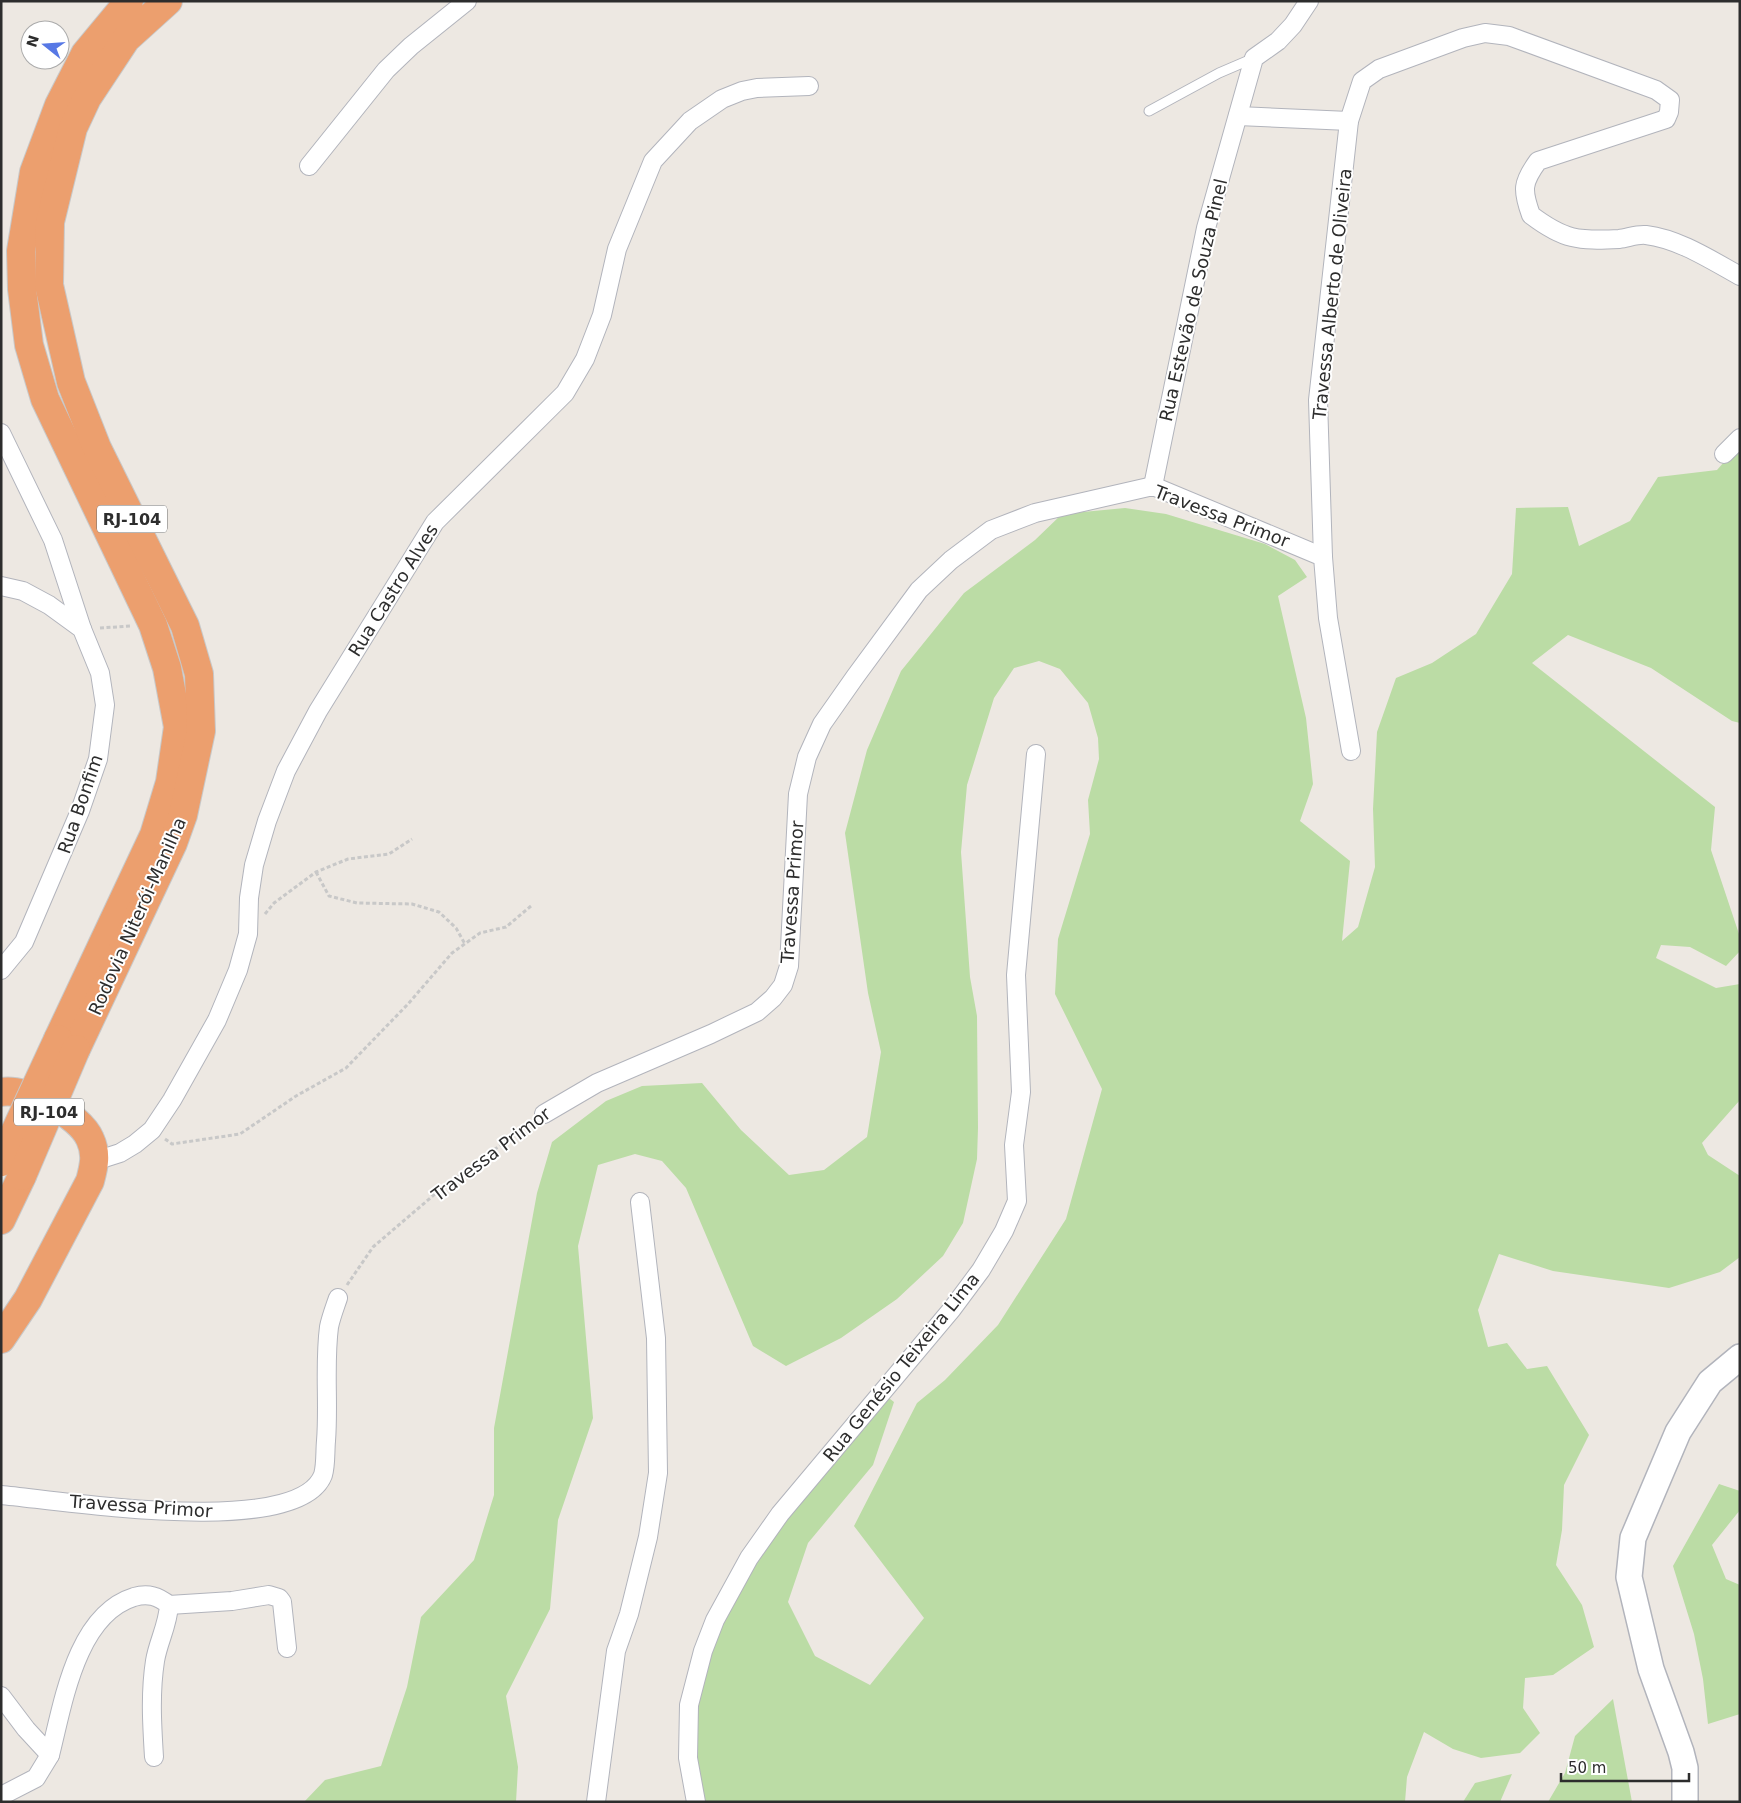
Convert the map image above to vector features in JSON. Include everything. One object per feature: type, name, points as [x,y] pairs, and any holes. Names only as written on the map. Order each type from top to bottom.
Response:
[{"type":"highway","name":"Rodovia Niterói-Manilha","points":[[1,1220],[12,1169],[67,1044],[154,835],[170,782],[178,727],[167,668],[153,625],[45,399],[29,345],[22,289],[21,251],[34,172],[59,105],[85,54],[129,1]]},
{"type":"highway","name":"Rodovia Niterói-Manilha","points":[[67,1044],[173,843],[183,815],[201,731],[199,674],[185,626],[97,448],[71,382],[49,285],[50,222],[71,136],[87,98],[126,39],[168,1]]},
{"type":"highway","points":[[1,1092],[24,1094],[42,1101],[81,1125],[90,1138],[95,1161],[90,1181],[28,1299],[1,1339]]},
{"type":"street","points":[[310,166],[386,70],[411,46],[468,1]]},
{"type":"street","points":[[1254,58],[1278,40],[1293,25],[1309,1]]},
{"type":"street","name":"Travessa Alberto de Oliveira","points":[[1323,557],[1318,400],[1350,121],[1362,81],[1379,69],[1463,38],[1485,33],[1509,36],[1575,62],[1643,84],[1670,100],[1666,119],[1538,161],[1527,176],[1524,193],[1530,215],[1564,236],[1582,240],[1645,235],[1704,256],[1740,276]]},
{"type":"street","name":"Rua Estevão de Souza Pinel","points":[[1153,486],[1206,228],[1254,58]]},
{"type":"street","name":"Rua Castro Alves","points":[[95,1161],[120,1153],[152,1130],[172,1100],[217,1020],[238,970],[248,934],[249,898],[254,865],[267,822],[286,771],[318,711],[434,522],[565,393],[585,359],[602,315],[617,249],[654,161],[690,121],[722,99],[742,90],[808,86]]},
{"type":"street","points":[[1238,116],[1350,121]]},
{"type":"street","name":"Rua Bonfim","points":[[1,433],[53,540],[82,628],[100,673],[105,705],[98,759],[73,828],[24,942],[1,970]]},
{"type":"street","points":[[1724,454],[1740,438]]},
{"type":"street","name":"Travessa Primor","points":[[544,1114],[597,1082],[711,1034],[757,1012],[773,998],[783,985],[789,966],[798,794],[807,757],[822,724],[919,590],[951,560],[991,530],[1035,513],[1153,486],[1323,557]]},
{"type":"street","points":[[1323,557],[1328,618],[1351,751]]},
{"type":"street","points":[[1,586],[23,591],[49,605],[82,628]]},
{"type":"street","name":"Rua Genésio Teixeira Lima","points":[[696,1802],[688,1758],[689,1705],[703,1651],[719,1612],[749,1558],[780,1514],[952,1309],[982,1270],[1004,1230],[1017,1201],[1014,1145],[1021,1092],[1016,975],[1036,754]]},
{"type":"street","points":[[596,1802],[616,1651],[629,1614],[648,1537],[658,1473],[656,1338],[640,1202]]},
{"type":"street","name":"Travessa Primor","points":[[1,1494],[201,1513],[251,1510],[302,1497],[317,1486],[323,1473],[328,1422],[330,1325],[338,1298]]},
{"type":"street","points":[[1685,1802],[1687,1795],[1683,1760],[1651,1669],[1629,1577],[1633,1538],[1678,1432],[1710,1382],[1740,1358]]},
{"type":"street","points":[[1,1796],[36,1778],[50,1755],[67,1685],[81,1648],[106,1614],[122,1601],[144,1594],[156,1597],[169,1605],[232,1601],[269,1595],[275,1596],[282,1602],[287,1648]]},
{"type":"street","points":[[154,1757],[151,1694],[155,1659],[166,1624],[169,1605]]},
{"type":"street","points":[[1,1696],[26,1729],[50,1755]]},
{"type":"lane","points":[[1149,111],[1219,72],[1254,58]]},
{"type":"path","points":[[82,628],[153,625]]},
{"type":"path","points":[[248,934],[274,903],[316,872],[348,858],[389,854],[412,839]]},
{"type":"path","points":[[316,872],[329,896],[357,903],[412,904],[439,912],[456,928],[465,944]]},
{"type":"path","points":[[152,1130],[172,1144],[240,1134],[296,1096],[346,1068],[452,953],[480,933],[506,927],[531,906]]},
{"type":"path","name":"Travessa Primor","points":[[338,1298],[373,1247],[435,1194],[544,1114]]},
{"type":"green space","points":[[1740,452],[1740,723],[1732,721],[1651,668],[1568,635],[1532,663],[1715,807],[1711,850],[1740,937],[1740,951],[1726,966],[1690,947],[1661,945],[1656,958],[1716,988],[1740,984],[1740,1100],[1702,1143],[1708,1155],[1740,1176],[1740,1257],[1720,1272],[1669,1288],[1553,1271],[1499,1254],[1478,1310],[1488,1347],[1507,1343],[1527,1369],[1547,1366],[1589,1435],[1564,1485],[1562,1530],[1556,1565],[1582,1605],[1594,1647],[1553,1675],[1525,1678],[1523,1708],[1540,1733],[1520,1753],[1481,1758],[1453,1749],[1424,1732],[1407,1777],[1405,1802],[700,1802],[689,1726],[720,1614],[784,1518],[885,1395],[894,1402],[873,1465],[808,1543],[788,1602],[815,1656],[870,1685],[924,1618],[854,1526],[917,1403],[945,1380],[998,1325],[1066,1219],[1102,1089],[1055,994],[1058,939],[1090,834],[1088,800],[1099,759],[1098,738],[1088,703],[1060,669],[1039,661],[1014,668],[994,698],[967,785],[961,852],[970,977],[977,1016],[977,1159],[963,1223],[943,1256],[897,1299],[841,1338],[786,1366],[753,1346],[686,1188],[662,1161],[635,1154],[598,1165],[578,1246],[593,1418],[558,1520],[550,1609],[506,1696],[518,1767],[516,1802],[304,1802],[325,1780],[381,1766],[407,1687],[421,1617],[474,1560],[494,1495],[494,1428],[537,1193],[552,1142],[606,1101],[642,1086],[702,1083],[741,1130],[789,1175],[824,1170],[867,1137],[881,1052],[868,993],[845,833],[867,750],[901,671],[964,593],[1035,540],[1062,514],[1125,508],[1166,514],[1265,544],[1295,560],[1307,577],[1278,596],[1306,718],[1313,784],[1300,821],[1350,861],[1342,941],[1358,927],[1375,867],[1373,809],[1377,732],[1396,678],[1432,663],[1476,634],[1512,574],[1516,508],[1568,507],[1579,546],[1630,521],[1658,477],[1717,470],[1731,454]]},
{"type":"green space","points":[[1719,1484],[1740,1491],[1740,1510],[1712,1545],[1726,1579],[1740,1585],[1740,1714],[1708,1724],[1703,1679],[1694,1634],[1673,1566]]},
{"type":"green space","points":[[1613,1699],[1632,1802],[1548,1802],[1565,1773],[1575,1736]]},
{"type":"green space","points":[[1512,1774],[1500,1802],[1463,1802],[1475,1783]]}]
